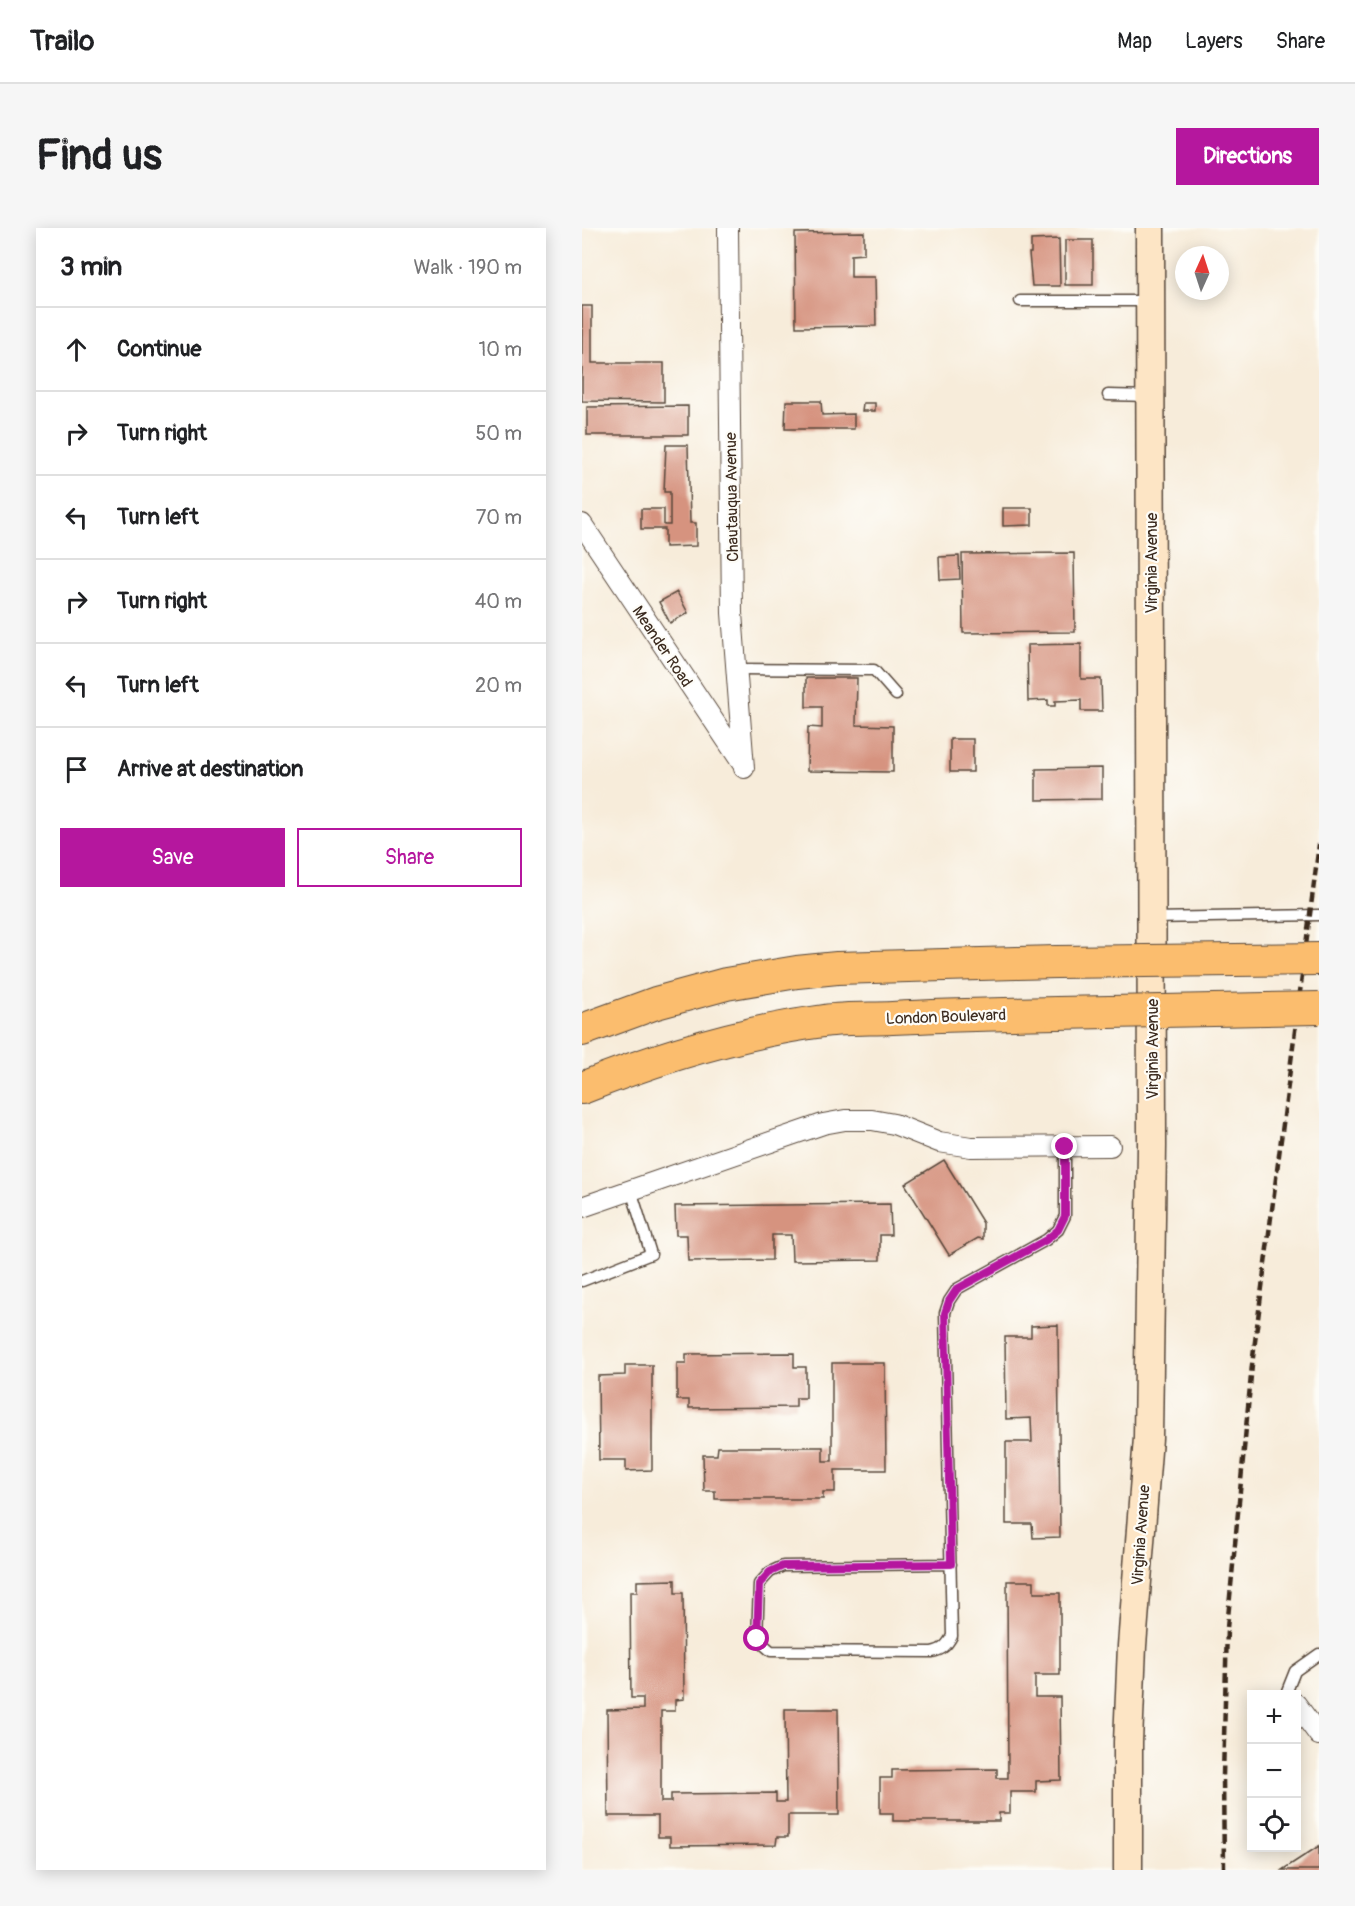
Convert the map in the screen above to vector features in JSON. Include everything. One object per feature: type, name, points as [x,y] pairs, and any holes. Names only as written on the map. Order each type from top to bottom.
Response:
[{"type":"main road","points":[[582,1030],[656,1003],[726,984],[837,968],[1056,962],[1319,960]]},
{"type":"main road","name":"London Boulevard","points":[[582,1088],[625,1071],[686,1052],[747,1036],[824,1021],[956,1015],[1319,1008]]},
{"type":"street","name":"Chautauqua Avenue","points":[[728,228],[732,613],[744,766]]},
{"type":"street","name":"Virginia Avenue","points":[[1128,1870],[1128,1742],[1132,1646],[1148,1438],[1152,1146],[1150,228]]},
{"type":"street","name":"Meander Road","points":[[582,524],[744,766]]},
{"type":"street","points":[[582,1207],[823,1124],[845,1120],[872,1120],[894,1124],[939,1142],[971,1148],[1110,1146]]},
{"type":"street","points":[[1301,1710],[1319,1735]]},
{"type":"lane","points":[[1020,301],[1150,301]]},
{"type":"lane","points":[[1108,395],[1150,396]]},
{"type":"lane","points":[[736,669],[874,670],[896,695]]},
{"type":"lane","points":[[1152,918],[1319,915]]},
{"type":"lane","points":[[951,1564],[783,1566],[770,1572],[759,1584],[757,1639],[771,1651],[939,1651],[947,1646],[952,1636],[951,1564],[945,1313],[957,1289],[1046,1240],[1058,1230],[1065,1216],[1065,1147]]},
{"type":"lane","points":[[582,1281],[651,1254],[631,1190]]},
{"type":"lane","points":[[1292,1690],[1295,1671],[1319,1654]]},
{"type":"building","points":[[864,232],[864,254],[851,255],[851,277],[875,277],[876,326],[796,327],[795,233]]},
{"type":"building","points":[[1059,239],[1060,286],[1032,286],[1029,253],[1031,253],[1031,240]]},
{"type":"building","points":[[1065,240],[1093,240],[1093,285],[1065,285]]},
{"type":"building","points":[[582,306],[592,306],[592,363],[664,363],[664,402],[582,401]]},
{"type":"building","points":[[786,401],[821,401],[822,415],[854,414],[854,429],[785,429]]},
{"type":"building","points":[[863,403],[875,403],[875,411],[862,411]]},
{"type":"building","points":[[688,406],[688,435],[587,435],[587,407]]},
{"type":"building","points":[[666,445],[688,445],[690,523],[696,523],[696,546],[665,547],[665,529],[641,529],[641,509],[664,509],[664,525],[670,525],[670,492],[664,492]]},
{"type":"building","points":[[1003,508],[1032,508],[1032,525],[1003,526]]},
{"type":"building","points":[[1074,553],[1075,632],[963,633],[962,554]]},
{"type":"building","points":[[959,556],[960,579],[940,580],[939,557]]},
{"type":"building","points":[[677,592],[688,613],[670,623],[659,602]]},
{"type":"building","points":[[1081,644],[1081,679],[1101,679],[1102,711],[1081,711],[1081,700],[1055,701],[1055,706],[1048,706],[1048,700],[1028,701],[1027,645]]},
{"type":"building","points":[[806,678],[857,678],[856,725],[893,726],[893,772],[807,771],[808,727],[822,728],[822,707],[806,707]]},
{"type":"building","points":[[950,739],[973,739],[973,772],[950,772]]},
{"type":"building","points":[[1102,768],[1102,799],[1036,800],[1036,769]]},
{"type":"building","points":[[944,1160],[983,1223],[983,1239],[978,1238],[949,1255],[905,1184]]},
{"type":"building","points":[[890,1204],[891,1235],[880,1235],[880,1260],[792,1261],[791,1235],[772,1235],[772,1260],[688,1261],[687,1235],[676,1235],[675,1206]]},
{"type":"building","points":[[1058,1325],[1060,1537],[1033,1538],[1032,1524],[1006,1524],[1006,1442],[1032,1442],[1031,1418],[1006,1419],[1005,1337],[1031,1337],[1031,1326]]},
{"type":"building","points":[[794,1353],[794,1367],[806,1367],[806,1398],[796,1398],[796,1407],[689,1408],[689,1400],[677,1400],[677,1363],[686,1363],[686,1354]]},
{"type":"building","points":[[832,1363],[885,1363],[886,1470],[835,1470],[835,1492],[823,1492],[823,1499],[715,1499],[715,1491],[704,1491],[703,1455],[717,1455],[718,1447],[823,1447],[823,1461],[832,1461]]},
{"type":"building","points":[[625,1365],[652,1365],[652,1470],[626,1471],[626,1460],[599,1460],[598,1376],[625,1375]]},
{"type":"building","points":[[675,1580],[675,1593],[683,1593],[684,1699],[675,1700],[675,1711],[661,1711],[661,1802],[671,1802],[671,1794],[776,1793],[776,1802],[786,1802],[785,1709],[838,1709],[839,1815],[788,1815],[788,1837],[777,1837],[776,1845],[670,1846],[670,1837],[658,1837],[658,1816],[608,1816],[607,1710],[643,1709],[643,1698],[631,1698],[630,1592],[637,1592],[637,1581]]},
{"type":"building","points":[[1007,1581],[1034,1581],[1034,1593],[1060,1593],[1060,1675],[1035,1675],[1035,1697],[1060,1697],[1061,1780],[1036,1781],[1036,1792],[1010,1792],[1010,1813],[999,1813],[999,1821],[893,1821],[893,1813],[880,1813],[880,1778],[892,1778],[892,1770],[997,1769],[997,1778],[1008,1778]]},
{"type":"building","points":[[1319,1846],[1319,1870],[1282,1870]]},
{"type":"railway","points":[[1224,1870],[1223,1776],[1227,1628],[1252,1365],[1319,844]]},
{"type":"route","points":[[757,1639],[759,1584],[770,1572],[783,1566],[951,1564],[945,1313],[957,1289],[1046,1240],[1058,1230],[1065,1216],[1065,1147]]}]
